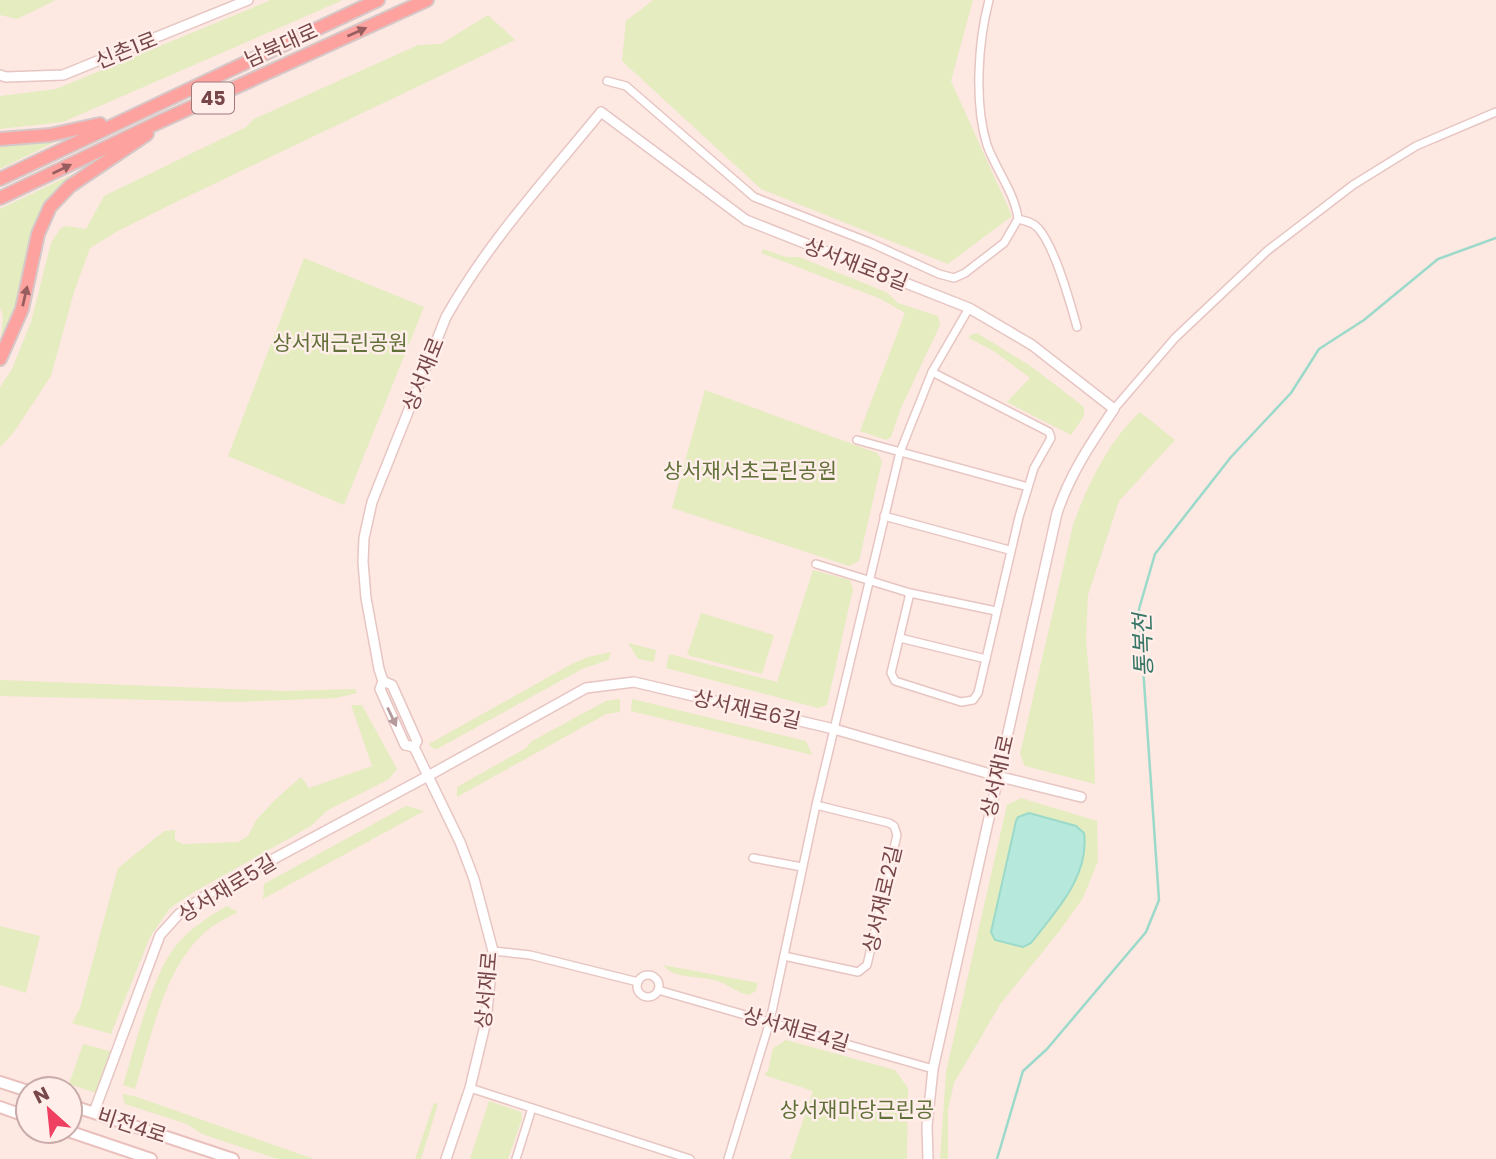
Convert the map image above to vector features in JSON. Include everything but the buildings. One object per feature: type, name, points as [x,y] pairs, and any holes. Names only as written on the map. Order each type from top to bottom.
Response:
[{"type":"highway","name":"남북대로","points":[[0,179],[378,0]]},
{"type":"highway","name":"남북대로","points":[[0,198],[427,0]]},
{"type":"highway","points":[[0,139],[50,135],[86,128],[144,110]]},
{"type":"highway","points":[[0,359],[22,309],[38,234],[50,207],[70,186],[143,138],[159,122]]},
{"type":"main road","name":"비전4로","points":[[84,1109],[233,1159]]},
{"type":"main road","name":"비전4로","points":[[84,1136],[151,1159]]},
{"type":"street","name":"신촌1로","points":[[0,75],[63,75],[248,0]]},
{"type":"street","points":[[988,0],[981,52],[979,105],[988,145],[1018,219],[1037,226],[1045,238],[1068,291],[1077,327]]},
{"type":"street","points":[[607,81],[626,86],[754,197],[871,243],[939,274],[954,278],[965,272],[1004,243],[1018,219]]},
{"type":"street","name":"상서재로8길","points":[[601,112],[746,220],[969,308],[1032,345],[1114,409]]},
{"type":"street","name":"상서재로","points":[[446,1159],[470,1088],[486,1021],[493,951],[474,879],[460,842],[414,747],[405,745],[380,689],[383,681],[366,598],[363,538],[372,502],[446,317],[485,254],[601,112]]},
{"type":"street","points":[[1114,409],[1175,338],[1267,251],[1353,185],[1416,146],[1496,112]]},
{"type":"street","points":[[728,1159],[770,1021],[816,805],[900,452],[932,372],[969,308]]},
{"type":"street","points":[[911,593],[891,673],[895,681],[961,702],[973,699],[978,693],[1009,550],[1034,468],[1050,444],[1049,432],[932,372]]},
{"type":"street","name":"상서재1로","points":[[928,1159],[927,1126],[933,1069],[1057,513],[1067,484],[1114,409]]},
{"type":"street","points":[[857,440],[1028,488]]},
{"type":"street","points":[[884,516],[1009,550]]},
{"type":"street","points":[[816,564],[911,593],[996,611]]},
{"type":"street","points":[[900,638],[986,659]]},
{"type":"street","name":"상서재로6길","points":[[428,776],[586,688],[634,682],[834,729],[997,776],[1082,797]]},
{"type":"street","name":"상서재로5길","points":[[94,1112],[160,934],[179,914],[208,894],[428,776]]},
{"type":"street","name":"상서재로2길","points":[[784,956],[858,972],[867,965],[897,835],[894,826],[889,823],[816,805]]},
{"type":"street","points":[[753,858],[802,867]]},
{"type":"street","points":[[493,951],[530,955],[638,982]]},
{"type":"street","points":[[652,975],[659,983],[658,990],[653,995],[646,996],[638,989],[638,982],[642,977],[652,975]]},
{"type":"street","name":"상서재로4길","points":[[658,990],[933,1069]]},
{"type":"street","points":[[470,1088],[690,1159]]},
{"type":"street","points":[[516,1159],[532,1108]]},
{"type":"green space","points":[[0,0],[56,0],[17,19],[0,15]]},
{"type":"green space","points":[[271,0],[343,0],[63,122],[0,129],[0,96],[56,89]]},
{"type":"green space","points":[[653,0],[973,0],[951,81],[1012,216],[948,264],[761,189],[622,61],[626,21]]},
{"type":"green space","points":[[488,15],[515,40],[170,205],[90,248],[74,292],[51,376],[14,432],[0,447],[0,387],[12,369],[31,322],[51,243],[60,229],[65,226],[86,229],[104,196],[246,127],[254,119],[418,45],[441,44]]},
{"type":"green space","points":[[57,140],[55,142],[0,169],[0,141]]},
{"type":"green space","points":[[79,171],[44,208],[30,237],[17,303],[0,347],[3,316],[0,308],[0,209]]},
{"type":"green space","points":[[763,249],[786,257],[799,257],[886,292],[898,303],[938,316],[940,325],[901,408],[891,437],[886,440],[860,431],[905,313],[881,299],[761,253]]},
{"type":"green space","name":"상서재근린공원","points":[[304,258],[424,307],[344,505],[228,456]]},
{"type":"green space","points":[[977,333],[1032,367],[1084,407],[1084,416],[1071,435],[1007,402],[1030,378],[995,352],[969,338]]},
{"type":"green space","name":"상서재서초근린공원","points":[[705,390],[877,453],[882,461],[859,561],[849,566],[672,508]]},
{"type":"green space","points":[[1140,412],[1175,440],[1119,501],[1088,595],[1086,640],[1095,784],[1025,766],[1020,754],[1073,525],[1100,464],[1118,437]]},
{"type":"green space","points":[[813,570],[850,580],[853,589],[827,705],[818,708],[666,668],[669,654],[777,682]]},
{"type":"green space","points":[[701,613],[774,635],[762,674],[687,655]]},
{"type":"green space","points":[[628,643],[656,650],[654,662],[638,659]]},
{"type":"green space","points":[[611,652],[608,660],[582,669],[437,749],[429,744],[570,665],[588,657]]},
{"type":"green space","points":[[0,680],[283,691],[355,689],[357,693],[336,698],[234,702],[0,696]]},
{"type":"green space","points":[[620,699],[620,712],[606,714],[457,797],[457,787],[526,748],[532,741],[606,701]]},
{"type":"green space","points":[[632,699],[806,741],[812,755],[631,711]]},
{"type":"green space","points":[[351,705],[362,705],[397,769],[389,779],[328,810],[311,826],[170,908],[150,937],[111,1034],[72,1023],[80,1008],[118,868],[164,831],[175,830],[175,840],[183,844],[238,842],[248,836],[257,819],[301,777],[309,788],[372,766]]},
{"type":"green space","points":[[1021,798],[1097,821],[1098,861],[1083,898],[1001,1003],[954,1083],[948,1110],[948,1159],[940,1159],[946,1072],[1007,805]]},
{"type":"green space","points":[[406,806],[424,811],[263,899],[264,884]]},
{"type":"green space","points":[[227,906],[238,912],[210,928],[194,943],[181,961],[154,1024],[135,1089],[123,1085],[149,1000],[170,954],[188,933]]},
{"type":"green space","points":[[0,926],[40,936],[26,993],[0,985]]},
{"type":"green space","points":[[663,965],[758,983],[756,991],[749,995],[713,980],[675,973]]},
{"type":"green space","name":"상서재마당근린공","points":[[786,1040],[895,1070],[908,1088],[907,1159],[790,1159],[813,1091],[764,1075],[768,1071],[773,1048]]},
{"type":"green space","points":[[83,1044],[113,1052],[99,1094],[84,1089],[84,1075],[72,1075]]},
{"type":"green space","points":[[122,1094],[314,1159],[277,1159],[202,1134],[187,1124],[125,1104]]},
{"type":"green space","points":[[489,1101],[521,1112],[522,1119],[508,1159],[470,1159]]},
{"type":"green space","points":[[434,1103],[438,1104],[421,1159],[415,1159]]},
{"type":"water","points":[[1029,813],[1076,826],[1084,833],[1084,849],[1082,864],[1069,892],[1031,943],[1023,947],[995,940],[991,932],[1016,821],[1018,817]]},
{"type":"waterway","name":"통복천","points":[[997,1159],[1023,1071],[1047,1049],[1146,932],[1159,900],[1139,609],[1155,554],[1231,457],[1291,393],[1319,349],[1364,320],[1438,259],[1496,238]]}]
